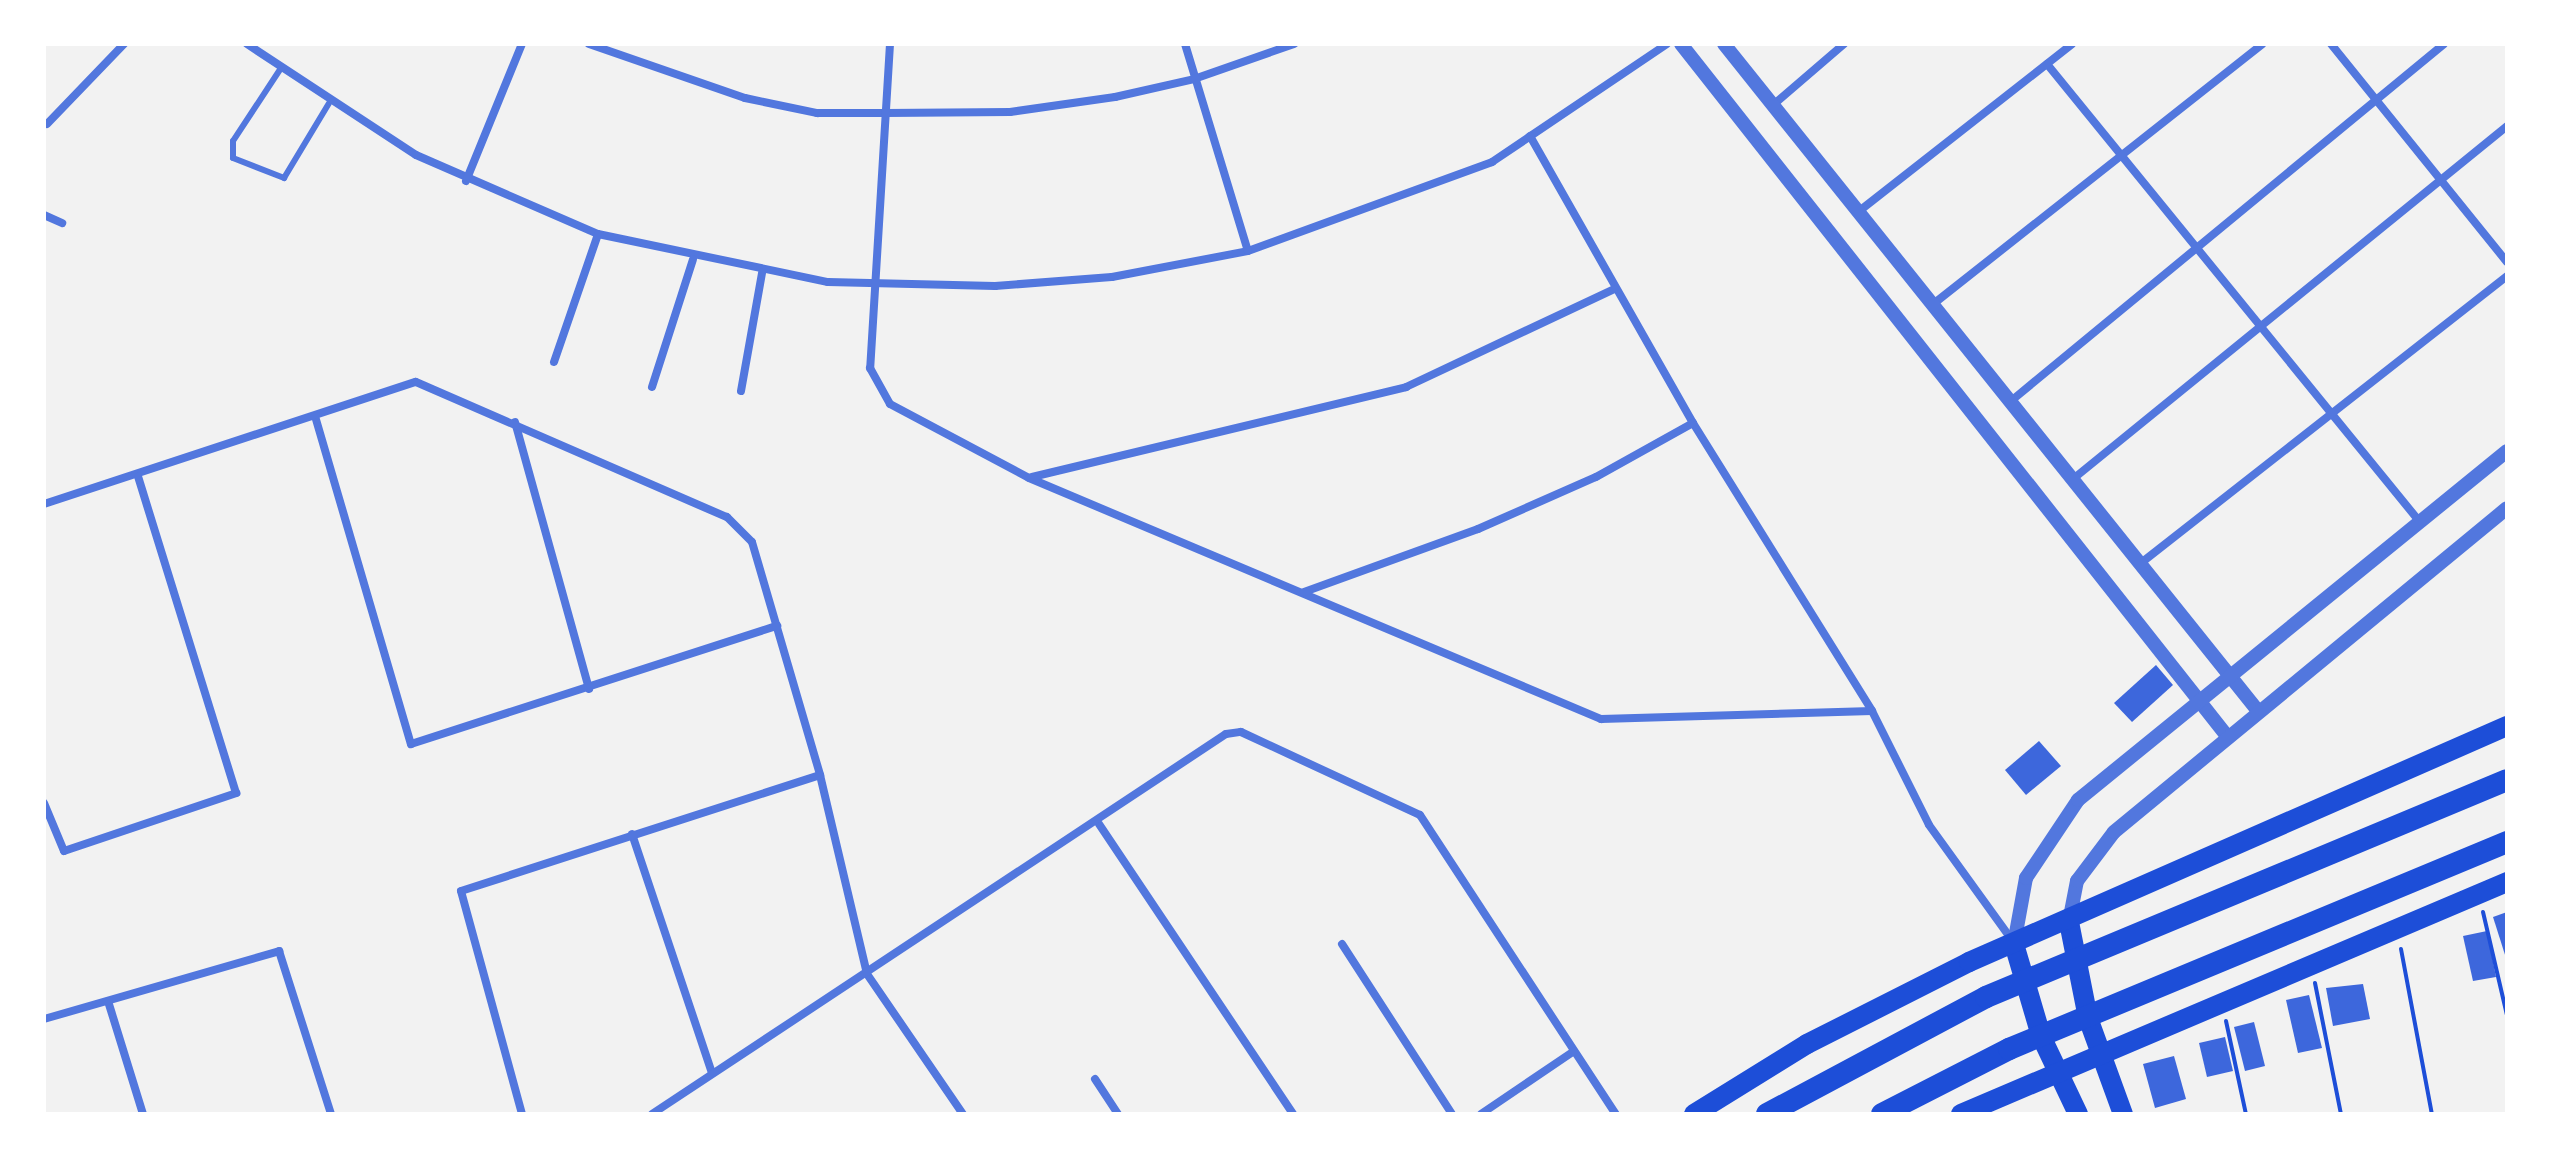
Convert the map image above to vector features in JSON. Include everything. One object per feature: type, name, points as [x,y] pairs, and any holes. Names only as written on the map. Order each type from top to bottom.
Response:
[{"type":"highway","points":[[1767,1114],[2022,983],[2507,780]]},
{"type":"highway","points":[[1882,1114],[2041,1036],[2507,842]]},
{"type":"main road","points":[[1694,1114],[1807,1044],[2014,944],[2507,726]]},
{"type":"main road","points":[[1961,1114],[2056,1069],[2397,931],[2507,882]]},
{"type":"main road","points":[[2069,922],[2088,1018],[2123,1114]]},
{"type":"main road","points":[[2014,944],[2022,983],[2041,1036],[2078,1114]]},
{"type":"street","points":[[47,124],[124,44]]},
{"type":"street","points":[[247,44],[329,103],[466,181],[598,234],[762,273],[880,286],[1112,277],[1248,251],[1492,162],[1667,44]]},
{"type":"street","points":[[466,181],[522,44]]},
{"type":"street","points":[[589,44],[745,98],[817,113],[1010,112],[1194,79],[1294,44]]},
{"type":"street","points":[[890,44],[880,286],[870,368],[890,404],[1029,478],[1601,719],[1872,711]]},
{"type":"street","points":[[1185,44],[1248,251]]},
{"type":"street","points":[[1681,44],[2227,736]]},
{"type":"street","points":[[1724,44],[2258,711]]},
{"type":"street","points":[[1773,105],[1844,44]]},
{"type":"street","points":[[1858,212],[2072,44]]},
{"type":"street","points":[[1932,305],[2262,44]]},
{"type":"street","points":[[2331,44],[2507,262]]},
{"type":"street","points":[[2011,401],[2196,244],[2444,44]]},
{"type":"street","points":[[2047,64],[2419,521]]},
{"type":"street","points":[[2073,479],[2259,323],[2507,126]]},
{"type":"street","points":[[1530,136],[1614,289],[1693,423],[1872,711],[1929,825],[2014,944]]},
{"type":"street","points":[[44,215],[62,223]]},
{"type":"street","points":[[554,362],[598,234]]},
{"type":"street","points":[[652,387],[693,259]]},
{"type":"street","points":[[741,391],[762,273]]},
{"type":"street","points":[[2141,563],[2507,276]]},
{"type":"street","points":[[1029,478],[1406,387],[1614,289]]},
{"type":"street","points":[[44,504],[138,477],[416,382],[515,422],[740,526],[752,542],[820,775],[867,974],[963,1114]]},
{"type":"street","points":[[315,416],[411,744],[777,626]]},
{"type":"street","points":[[515,422],[589,689]]},
{"type":"street","points":[[1304,592],[1504,518],[1693,423]]},
{"type":"street","points":[[2014,944],[2026,878],[2060,819],[2200,700],[2507,451]]},
{"type":"street","points":[[44,803],[59,849],[236,793],[138,477]]},
{"type":"street","points":[[2069,922],[2077,881],[2099,848],[2227,736],[2507,508]]},
{"type":"street","points":[[652,1114],[1099,824],[1226,734],[1241,732],[1420,815],[1616,1114]]},
{"type":"street","points":[[522,1114],[461,891],[820,775]]},
{"type":"street","points":[[1099,824],[1293,1114]]},
{"type":"street","points":[[632,834],[712,1073]]},
{"type":"street","points":[[1342,944],[1452,1114]]},
{"type":"street","points":[[44,1019],[279,951],[331,1114]]},
{"type":"street","points":[[108,1001],[143,1114]]},
{"type":"street","points":[[1481,1114],[1574,1051]]},
{"type":"street","points":[[1095,1079],[1118,1114]]},
{"type":"lane","points":[[281,68],[233,141],[233,158],[284,178],[329,103]]},
{"type":"path","points":[[2479,894],[2507,1015]]},
{"type":"path","points":[[2397,931],[2432,1114]]},
{"type":"path","points":[[2312,966],[2341,1114]]},
{"type":"path","points":[[2223,1003],[2246,1114]]},
{"type":"building","points":[[2156,665],[2173,685],[2132,722],[2114,703]]},
{"type":"building","points":[[2039,741],[2061,766],[2026,795],[2005,770]]},
{"type":"building","points":[[2507,912],[2507,958],[2506,958],[2493,917]]},
{"type":"building","points":[[2487,931],[2496,977],[2473,981],[2463,936]]},
{"type":"building","points":[[2363,984],[2370,1019],[2333,1026],[2326,988]]},
{"type":"building","points":[[2309,995],[2322,1048],[2298,1053],[2286,1000]]},
{"type":"building","points":[[2254,1022],[2265,1066],[2245,1071],[2234,1027]]},
{"type":"building","points":[[2225,1037],[2233,1071],[2207,1077],[2199,1043]]},
{"type":"building","points":[[2174,1056],[2186,1099],[2155,1108],[2143,1064]]}]
